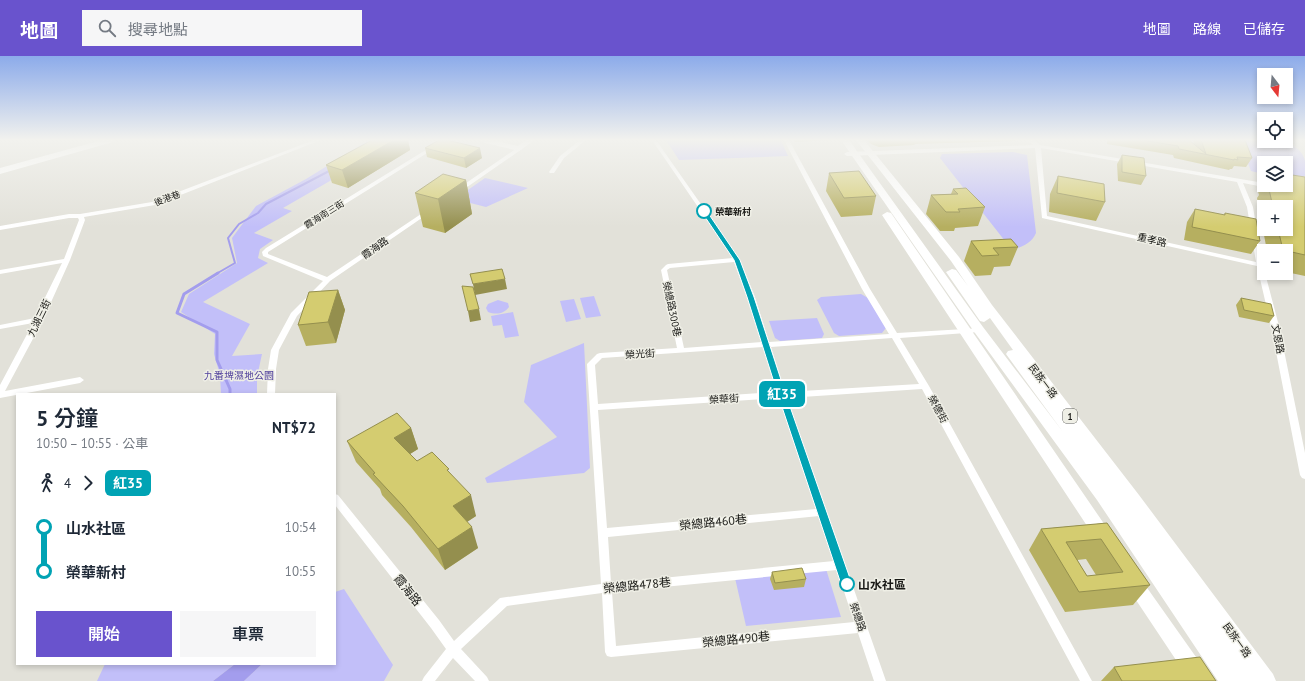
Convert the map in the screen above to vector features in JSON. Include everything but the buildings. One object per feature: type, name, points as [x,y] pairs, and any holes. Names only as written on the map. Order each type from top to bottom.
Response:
[{"type":"main road","name":"民族一路","points":[[870,169],[1111,549]]},
{"type":"main road","name":"民族一路","points":[[873,169],[944,260],[974,303],[1118,496],[1250,681]]},
{"type":"main road","name":"民族一路","points":[[875,169],[955,260],[988,308],[1137,505],[1266,681]]},
{"type":"main road","name":"民族一路","points":[[972,330],[1102,496],[1229,681]]},
{"type":"main road","points":[[1124,568],[1201,681]]},
{"type":"street","name":"後港巷","points":[[0,228],[153,204],[243,169]]},
{"type":"street","name":"霞海南三街","points":[[328,280],[265,255],[265,252],[398,169]]},
{"type":"street","points":[[454,194],[490,169]]},
{"type":"street","name":"榮總路","points":[[674,169],[737,260],[880,681]]},
{"type":"street","name":"榮德街","points":[[802,169],[866,289],[925,386],[1086,681]]},
{"type":"street","name":"重孝路","points":[[1040,169],[1044,217],[1257,264]]},
{"type":"street","points":[[1171,169],[1257,184]]},
{"type":"street","name":"文恩路","points":[[1239,181],[1250,207],[1257,248]]},
{"type":"street","name":"霞海路","points":[[270,393],[275,350],[294,315],[328,280],[435,207]]},
{"type":"street","name":"九湖三街","points":[[0,394],[39,320],[67,260],[82,220],[80,216]]},
{"type":"street","points":[[0,272],[67,260]]},
{"type":"street","name":"榮總路300巷","points":[[681,351],[664,270],[668,266],[737,260]]},
{"type":"street","name":"文恩路","points":[[1264,280],[1276,326],[1305,476]]},
{"type":"street","points":[[0,327],[39,320]]},
{"type":"street","name":"榮光街","points":[[611,652],[590,364],[600,356],[972,330]]},
{"type":"street","points":[[0,394],[80,380]]},
{"type":"street","name":"榮華街","points":[[594,407],[925,386]]},
{"type":"street","name":"霞海路","points":[[336,499],[435,624],[453,649],[483,681]]},
{"type":"street","name":"榮總路460巷","points":[[603,533],[823,512]]},
{"type":"street","name":"榮總路478巷","points":[[428,681],[453,649],[504,601],[606,588],[840,565]]},
{"type":"street","name":"榮總路490巷","points":[[611,652],[861,627]]},
{"type":"green space","name":"九番埤濕地公園","points":[[322,169],[350,169],[283,208],[292,211],[254,233],[273,240],[260,249],[258,258],[268,263],[203,302],[250,324],[232,356],[262,354],[257,377],[257,393],[221,393],[220,375],[214,354],[215,334],[181,312],[189,294],[237,263],[232,238],[256,206]]},
{"type":"green space","points":[[949,169],[1029,169],[1036,233],[1029,242],[1012,250]]},
{"type":"green space","points":[[1250,169],[1257,169],[1257,172],[1251,171]]},
{"type":"green space","points":[[1293,169],[1305,169],[1305,176],[1293,176]]},
{"type":"green space","points":[[485,178],[528,188],[486,207],[455,199]]},
{"type":"green space","points":[[861,294],[868,298],[886,328],[882,333],[839,336],[834,333],[817,300],[821,297]]},
{"type":"green space","points":[[594,296],[601,316],[586,318],[580,298]]},
{"type":"green space","points":[[574,299],[581,319],[566,322],[560,301]]},
{"type":"green space","points":[[498,300],[508,303],[509,307],[500,313],[488,312],[486,308],[488,304]]},
{"type":"green space","points":[[513,312],[519,336],[505,338],[502,325],[493,326],[491,316]]},
{"type":"green space","points":[[817,318],[824,334],[822,338],[780,341],[775,338],[769,321]]},
{"type":"green space","points":[[584,343],[590,468],[584,473],[487,483],[485,478],[557,437],[524,402],[531,365]]},
{"type":"green space","points":[[826,569],[841,617],[746,626],[735,578]]},
{"type":"green space","points":[[344,589],[393,665],[384,681],[244,681],[261,665],[336,665],[336,592]]},
{"type":"green space","points":[[105,665],[234,665],[213,681],[97,681]]},
{"type":"shaded area","points":[[234,665],[261,665],[244,681],[213,681]]},
{"type":"waterway","points":[[216,274],[235,263],[228,238],[239,224],[258,213],[266,204],[331,170]]},
{"type":"waterway","points":[[218,273],[184,294],[177,313],[217,332],[217,360],[230,389],[230,393]]},
{"type":"bus line","name":"紅35","points":[[704,211],[737,260],[751,297],[782,395],[847,584]]},
{"type":"place","name":"榮華新村","points":[[704,211]]},
{"type":"place","name":"山水社區","points":[[847,584]]}]
